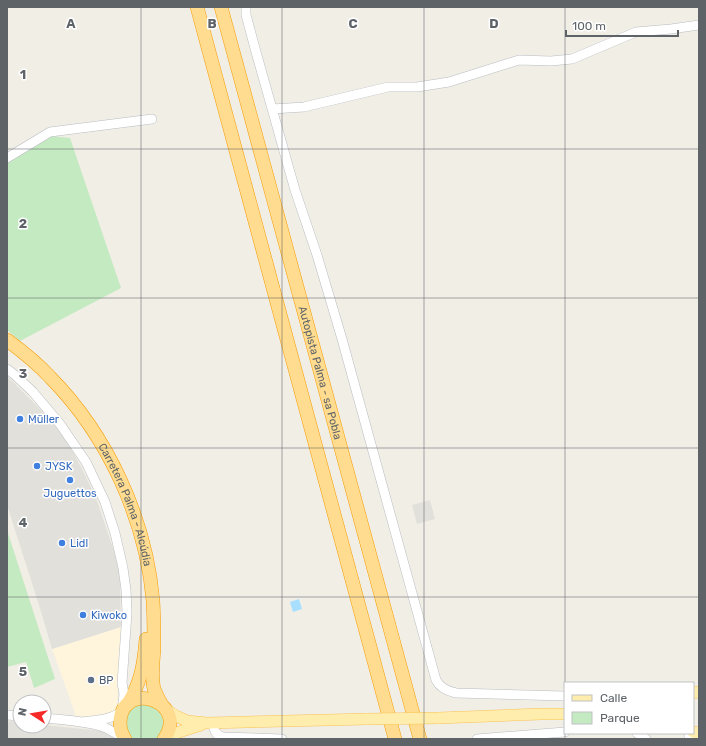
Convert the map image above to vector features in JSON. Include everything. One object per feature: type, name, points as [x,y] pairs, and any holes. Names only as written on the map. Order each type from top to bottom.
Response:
[{"type":"highway","name":"Autopista Palma - sa Pobla","points":[[197,7],[395,739]]},
{"type":"highway","name":"Autopista Palma - sa Pobla","points":[[221,7],[420,739]]},
{"type":"highway","name":"Carretera Palma - Alcúdia","points":[[7,340],[41,368],[78,409],[102,444],[126,494],[140,533],[150,580],[154,620],[152,679],[154,690],[168,714],[170,725],[169,731],[164,739]]},
{"type":"highway","name":"Carretera Palma - Alcúdia","points":[[7,350],[26,365],[51,390],[83,430],[109,476],[125,515],[136,551],[141,575],[146,628],[145,652],[141,674],[136,690],[125,707]]},
{"type":"highway","points":[[125,739],[120,728],[120,717],[125,707],[135,700],[148,699],[157,702],[163,707]]},
{"type":"main road","points":[[163,707],[187,722],[210,723],[564,714]]},
{"type":"main road","points":[[164,739],[179,732],[210,723]]},
{"type":"street","points":[[246,7],[246,15],[272,109],[295,190],[317,255],[342,339],[436,680],[440,686],[452,692],[564,696]]},
{"type":"street","points":[[272,109],[304,107],[388,86],[417,87],[449,82],[520,60],[551,61],[572,59],[636,32],[699,25]]},
{"type":"street","points":[[7,158],[50,132],[152,119]]},
{"type":"street","points":[[7,369],[33,392],[60,424],[86,462],[105,502],[123,568],[127,613],[122,683],[125,707],[116,715],[107,719],[82,722]]},
{"type":"street","points":[[52,719],[82,722],[106,728],[125,739]]},
{"type":"street","points":[[210,723],[216,733],[223,737],[282,739]]},
{"type":"street","points":[[477,739],[564,732]]},
{"type":"shaded area","points":[[7,376],[41,410],[69,445],[96,498],[116,557],[120,579],[121,627],[52,649],[7,505]]},
{"type":"shaded area","points":[[430,500],[435,519],[417,524],[412,505]]},
{"type":"shaded area","name":"BP","points":[[121,627],[117,711],[92,717],[76,716],[52,649]]},
{"type":"shaded area","points":[[7,721],[12,721],[12,734],[52,734],[52,726],[102,731],[114,739],[7,739]]},
{"type":"green space","points":[[51,136],[70,138],[121,288],[20,341],[7,330],[7,163]]},
{"type":"green space","points":[[7,530],[55,679],[34,688],[26,662],[7,667]]},
{"type":"green space","points":[[143,704],[157,709],[162,716],[163,726],[156,739],[132,739],[125,728],[127,715],[136,706]]},
{"type":"water","points":[[299,599],[302,609],[293,612],[290,602]]},
{"type":"place","name":"Müller","points":[[20,419]]},
{"type":"place","name":"JYSK","points":[[37,466]]},
{"type":"place","name":"Juguettos","points":[[70,480]]},
{"type":"place","name":"Lidl","points":[[62,543]]},
{"type":"place","name":"Kiwoko","points":[[83,615]]},
{"type":"place","name":"BP","points":[[91,680]]}]
